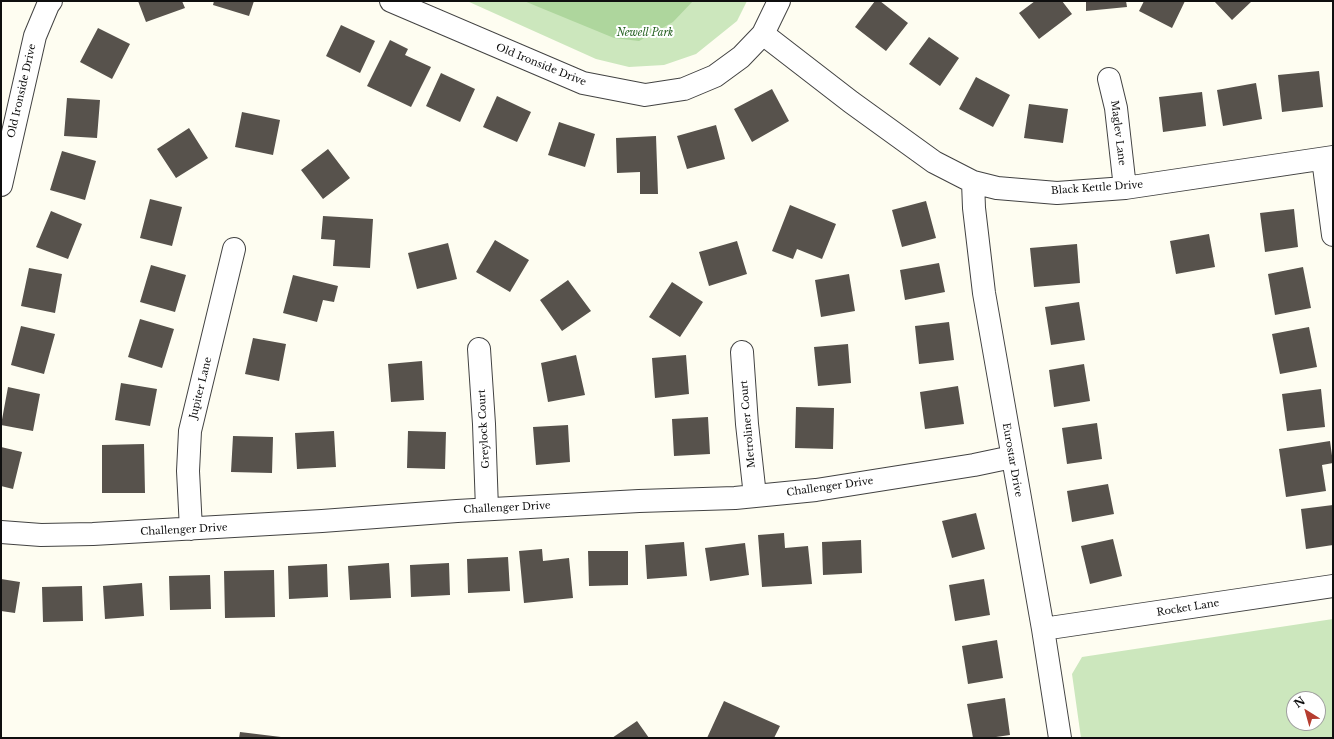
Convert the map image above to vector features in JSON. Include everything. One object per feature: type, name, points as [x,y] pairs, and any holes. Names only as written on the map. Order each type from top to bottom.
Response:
[{"type":"street","name":"Old Ironside Drive","points":[[1,184],[35,36],[51,1]]},
{"type":"street","name":"Old Ironside Drive","points":[[391,1],[583,83],[644,95],[684,89],[715,76],[742,57],[764,34],[779,1]]},
{"type":"street","name":"Black Kettle Drive","points":[[764,34],[851,102],[934,162],[973,182],[997,188],[1058,193],[1125,188],[1328,158]]},
{"type":"street","name":"Maglev Lane","points":[[1109,79],[1116,108],[1125,188]]},
{"type":"street","points":[[1328,158],[1333,235]]},
{"type":"street","name":"Eurostar Drive","points":[[973,182],[974,208],[984,293],[1060,738]]},
{"type":"street","name":"Jupiter Lane","points":[[191,529],[188,471],[190,431],[234,249]]},
{"type":"street","name":"Greylock Court","points":[[479,349],[488,510]]},
{"type":"street","name":"Metroliner Court","points":[[742,352],[746,424],[755,496]]},
{"type":"street","name":"Challenger Drive","points":[[1,532],[41,536],[191,529],[639,501],[735,498],[816,490],[1012,457]]},
{"type":"street","name":"Rocket Lane","points":[[1042,629],[1333,586]]},
{"type":"green space","name":"Newell Park","points":[[467,1],[747,1],[737,21],[696,54],[664,65],[629,67],[596,59]]},
{"type":"green space","points":[[524,1],[693,1],[673,22],[639,41],[614,38]]},
{"type":"green space","points":[[1333,619],[1333,738],[1081,738],[1072,674],[1082,657]]},
{"type":"building","points":[[138,1],[182,1],[185,8],[146,22]]},
{"type":"building","points":[[214,1],[254,1],[249,16],[213,5]]},
{"type":"building","points":[[875,1],[880,1],[908,23],[886,51],[855,27]]},
{"type":"building","points":[[1035,1],[1062,1],[1072,14],[1039,39],[1019,13]]},
{"type":"building","points":[[1086,1],[1126,1],[1127,7],[1086,11]]},
{"type":"building","points":[[1144,1],[1185,1],[1172,28],[1139,11]]},
{"type":"building","points":[[1214,1],[1252,1],[1232,20]]},
{"type":"building","points":[[341,25],[375,41],[360,73],[326,56]]},
{"type":"building","points":[[98,28],[130,44],[112,79],[80,62]]},
{"type":"building","points":[[929,37],[959,58],[940,86],[909,64]]},
{"type":"building","points":[[390,40],[408,49],[405,55],[431,67],[411,107],[367,86]]},
{"type":"building","points":[[1319,71],[1323,107],[1282,112],[1278,75]]},
{"type":"building","points":[[441,73],[475,89],[460,122],[426,106]]},
{"type":"building","points":[[976,77],[1010,95],[993,127],[959,109]]},
{"type":"building","points":[[1256,83],[1262,119],[1223,126],[1217,90]]},
{"type":"building","points":[[772,89],[789,121],[752,142],[734,109]]},
{"type":"building","points":[[1202,92],[1206,126],[1163,132],[1159,97]]},
{"type":"building","points":[[497,96],[531,112],[517,142],[483,127]]},
{"type":"building","points":[[67,98],[100,100],[97,138],[64,136]]},
{"type":"building","points":[[1029,104],[1068,109],[1063,143],[1024,138]]},
{"type":"building","points":[[242,112],[280,120],[273,155],[235,147]]},
{"type":"building","points":[[559,122],[595,134],[585,167],[548,155]]},
{"type":"building","points":[[716,125],[725,159],[687,169],[677,136]]},
{"type":"building","points":[[189,128],[208,158],[176,178],[157,149]]},
{"type":"building","points":[[656,136],[658,194],[640,194],[640,172],[617,173],[616,138]]},
{"type":"building","points":[[328,149],[350,178],[323,199],[301,170]]},
{"type":"building","points":[[62,151],[96,161],[85,200],[50,190]]},
{"type":"building","points":[[150,199],[182,207],[172,246],[140,238]]},
{"type":"building","points":[[926,201],[936,238],[902,247],[892,210]]},
{"type":"building","points":[[790,205],[836,224],[822,259],[797,249],[793,259],[772,251]]},
{"type":"building","points":[[1294,209],[1298,247],[1265,252],[1260,213]]},
{"type":"building","points":[[51,211],[82,224],[68,259],[36,247]]},
{"type":"building","points":[[323,216],[373,219],[370,268],[333,266],[335,240],[321,239]]},
{"type":"building","points":[[1209,234],[1215,267],[1176,274],[1170,241]]},
{"type":"building","points":[[495,240],[529,260],[510,292],[476,272]]},
{"type":"building","points":[[737,241],[747,274],[709,286],[699,252]]},
{"type":"building","points":[[448,243],[457,279],[417,289],[408,253]]},
{"type":"building","points":[[1077,244],[1080,283],[1034,287],[1030,248]]},
{"type":"building","points":[[939,263],[945,292],[905,300],[900,270]]},
{"type":"building","points":[[151,265],[186,275],[175,312],[140,302]]},
{"type":"building","points":[[1303,267],[1311,308],[1275,315],[1268,274]]},
{"type":"building","points":[[29,268],[62,274],[55,313],[21,306]]},
{"type":"building","points":[[849,274],[855,311],[821,317],[815,280]]},
{"type":"building","points":[[293,275],[338,286],[334,302],[323,300],[317,322],[283,313]]},
{"type":"building","points":[[568,280],[591,311],[562,331],[540,300]]},
{"type":"building","points":[[672,282],[703,302],[680,337],[649,317]]},
{"type":"building","points":[[1079,302],[1085,340],[1051,345],[1045,307]]},
{"type":"building","points":[[140,319],[174,329],[162,368],[128,357]]},
{"type":"building","points":[[949,322],[954,360],[919,364],[915,326]]},
{"type":"building","points":[[21,326],[55,334],[44,374],[11,365]]},
{"type":"building","points":[[1309,327],[1317,367],[1280,374],[1272,334]]},
{"type":"building","points":[[253,338],[286,344],[279,381],[245,374]]},
{"type":"building","points":[[848,344],[851,383],[818,386],[814,347]]},
{"type":"building","points":[[576,355],[585,395],[548,402],[541,363]]},
{"type":"building","points":[[686,355],[689,394],[655,398],[652,358]]},
{"type":"building","points":[[422,361],[424,400],[391,402],[388,364]]},
{"type":"building","points":[[1084,364],[1090,401],[1054,407],[1049,370]]},
{"type":"building","points":[[121,383],[157,389],[150,426],[115,420]]},
{"type":"building","points":[[958,386],[964,424],[925,429],[920,392]]},
{"type":"building","points":[[8,387],[40,394],[33,431],[1,425]]},
{"type":"building","points":[[1321,389],[1325,427],[1287,431],[1282,394]]},
{"type":"building","points":[[796,407],[834,408],[833,449],[795,448]]},
{"type":"building","points":[[708,417],[710,454],[674,456],[672,419]]},
{"type":"building","points":[[1097,423],[1102,459],[1067,464],[1062,428]]},
{"type":"building","points":[[568,425],[570,462],[536,465],[533,427]]},
{"type":"building","points":[[334,431],[336,467],[297,469],[295,433]]},
{"type":"building","points":[[408,431],[446,432],[445,469],[407,468]]},
{"type":"building","points":[[233,436],[273,437],[272,473],[231,472]]},
{"type":"building","points":[[1330,441],[1333,463],[1322,465],[1326,491],[1286,497],[1279,449]]},
{"type":"building","points":[[144,444],[145,493],[102,493],[102,445]]},
{"type":"building","points":[[1,447],[22,452],[13,489],[1,486]]},
{"type":"building","points":[[1108,484],[1114,514],[1072,522],[1067,491]]},
{"type":"building","points":[[1333,505],[1333,545],[1306,549],[1301,509]]},
{"type":"building","points":[[976,513],[985,549],[952,558],[942,521]]},
{"type":"building","points":[[784,533],[785,548],[808,546],[812,584],[762,587],[758,535]]},
{"type":"building","points":[[1113,539],[1122,576],[1090,584],[1081,546]]},
{"type":"building","points":[[861,540],[862,573],[823,575],[822,542]]},
{"type":"building","points":[[684,542],[687,576],[647,579],[645,545]]},
{"type":"building","points":[[745,543],[749,575],[710,581],[705,548]]},
{"type":"building","points":[[542,549],[543,561],[569,558],[573,598],[524,603],[519,551]]},
{"type":"building","points":[[588,551],[628,551],[628,585],[589,586]]},
{"type":"building","points":[[508,557],[510,591],[468,593],[467,559]]},
{"type":"building","points":[[389,563],[391,598],[350,600],[348,566]]},
{"type":"building","points":[[449,563],[450,595],[411,597],[410,565]]},
{"type":"building","points":[[327,564],[328,597],[289,599],[288,566]]},
{"type":"building","points":[[274,570],[275,617],[225,618],[224,571]]},
{"type":"building","points":[[210,575],[211,609],[170,610],[169,576]]},
{"type":"building","points":[[1,579],[20,582],[15,613],[1,611]]},
{"type":"building","points":[[984,579],[990,615],[955,621],[949,585]]},
{"type":"building","points":[[142,583],[144,616],[105,619],[103,586]]},
{"type":"building","points":[[82,586],[83,621],[43,622],[42,587]]},
{"type":"building","points":[[997,640],[1003,678],[968,684],[962,646]]},
{"type":"building","points":[[1005,698],[1010,735],[989,738],[973,738],[967,704]]},
{"type":"building","points":[[724,701],[780,726],[774,738],[707,738]]},
{"type":"building","points":[[637,721],[649,738],[612,738]]},
{"type":"building","points":[[240,732],[281,737],[239,738]]}]
